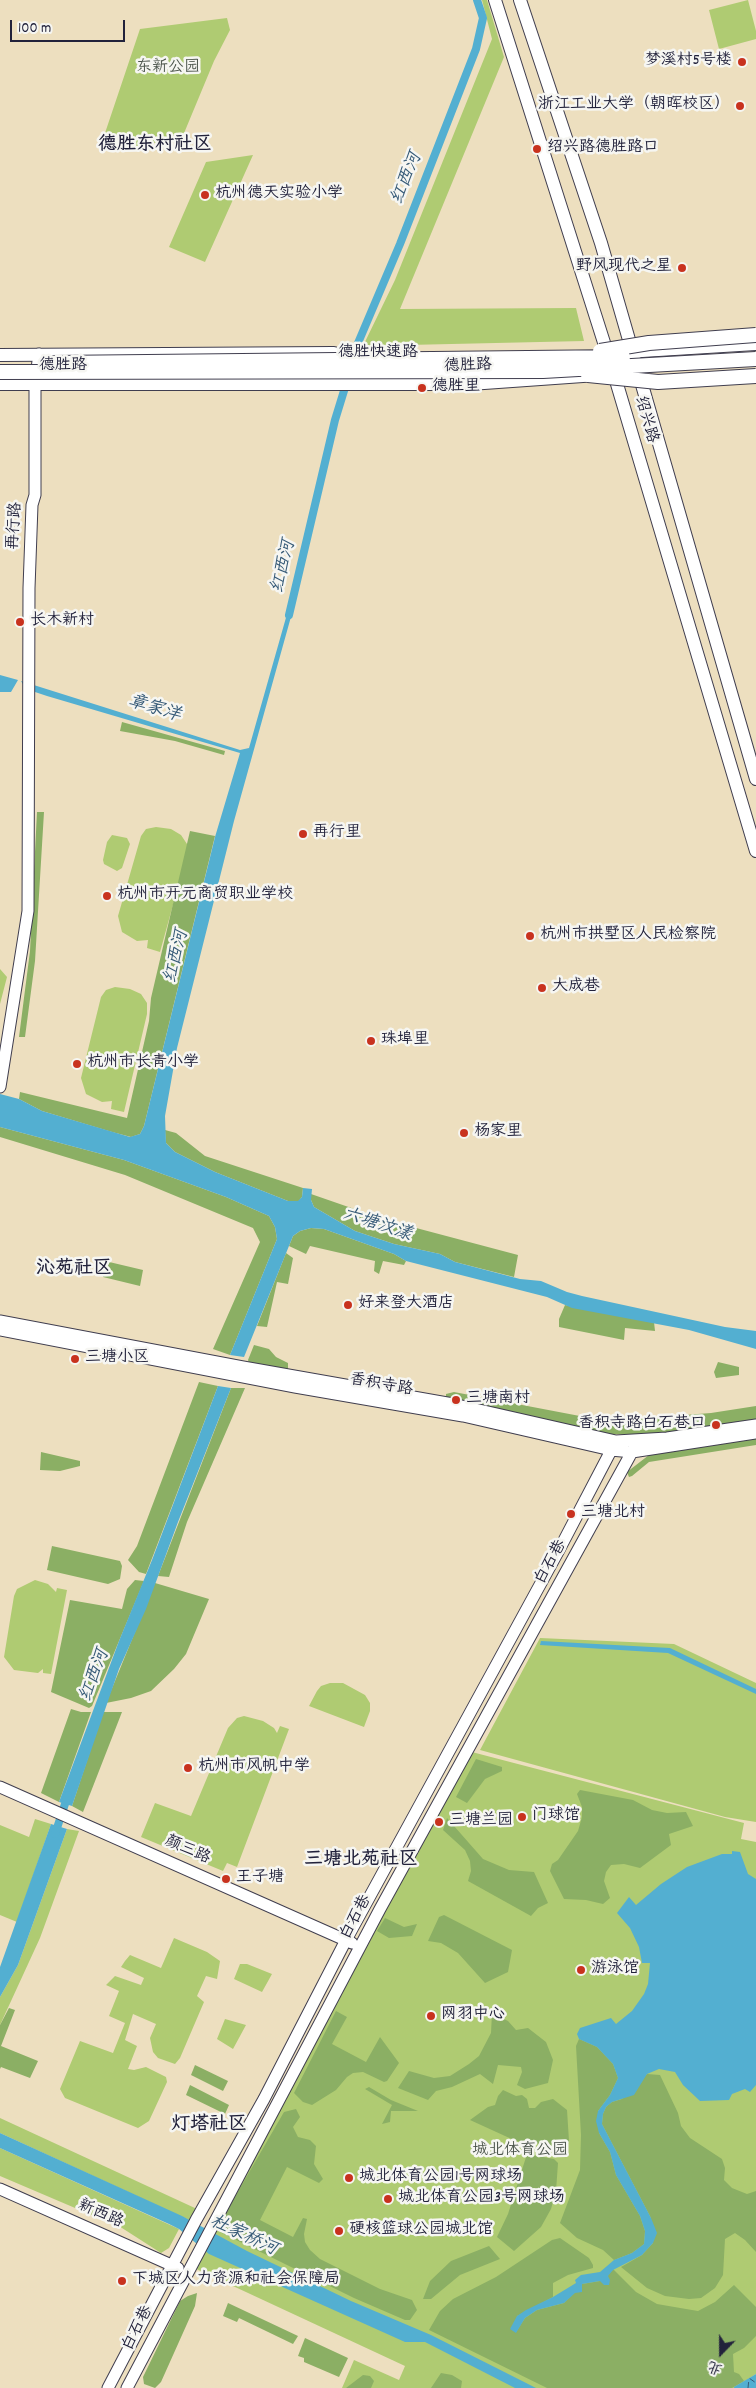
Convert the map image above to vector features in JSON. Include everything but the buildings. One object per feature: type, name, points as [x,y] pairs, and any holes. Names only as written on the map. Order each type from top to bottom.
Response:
[{"type":"highway","points":[[544,365],[649,343],[756,336]]},
{"type":"highway","name":"德胜快速路","points":[[0,363],[544,365],[756,350]]},
{"type":"highway","name":"德胜快速路","points":[[0,372],[544,365],[756,359]]},
{"type":"highway","points":[[544,365],[658,382],[756,376]]},
{"type":"main road","name":"绍兴路","points":[[495,0],[614,374],[756,851]]},
{"type":"main road","name":"绍兴路","points":[[520,0],[601,243],[640,372],[756,779]]},
{"type":"main road","name":"德胜路","points":[[0,355],[634,352],[756,344]]},
{"type":"main road","points":[[701,348],[695,351],[694,358],[697,365],[705,368]]},
{"type":"main road","name":"再行路","points":[[0,1087],[28,911],[29,588],[34,495],[35,383],[39,354]]},
{"type":"main road","name":"德胜路","points":[[0,384],[470,384],[756,365]]},
{"type":"main road","name":"香积寺路","points":[[0,1320],[243,1368],[453,1404],[614,1445],[632,1452],[756,1433]]},
{"type":"main road","name":"香积寺路","points":[[0,1330],[295,1387],[463,1416],[614,1445],[756,1425]]},
{"type":"main road","name":"白石巷","points":[[126,2388],[361,1946],[638,1441]]},
{"type":"main road","name":"白石巷","points":[[108,2388],[196,2220],[264,2099],[346,1940],[559,1550],[614,1445]]},
{"type":"main road","name":"颜三路","points":[[0,1786],[361,1946]]},
{"type":"main road","name":"新西路","points":[[0,2189],[187,2272]]},
{"type":"green space","points":[[482,0],[487,0],[504,57],[400,309],[576,308],[584,341],[363,346],[395,280],[492,39]]},
{"type":"green space","points":[[748,0],[756,31],[756,39],[719,49],[709,10]]},
{"type":"green space","name":"东新公园","points":[[227,18],[230,30],[214,61],[182,138],[137,146],[104,136],[140,29]]},
{"type":"green space","points":[[253,155],[205,262],[169,247],[206,162]]},
{"type":"green space","points":[[122,722],[225,751],[224,755],[175,741],[120,731]]},
{"type":"green space","points":[[37,812],[44,812],[35,961],[25,1037],[19,1037],[30,951]]},
{"type":"green space","points":[[156,827],[171,829],[181,835],[187,844],[187,854],[160,952],[147,948],[148,940],[137,941],[122,932],[118,916],[141,836],[146,829]]},
{"type":"green space","points":[[190,831],[215,836],[144,1126],[140,1134],[131,1137],[112,1132],[42,1111],[19,1099],[20,1092],[127,1118],[149,1021],[151,998]]},
{"type":"green space","points":[[112,835],[127,838],[130,844],[122,868],[117,871],[104,864],[103,860],[107,842]]},
{"type":"green space","points":[[0,969],[7,977],[0,1004]]},
{"type":"green space","points":[[115,987],[130,989],[141,994],[147,1003],[147,1014],[124,1112],[111,1109],[112,1101],[102,1102],[86,1094],[81,1078],[101,997],[106,990]]},
{"type":"green space","points":[[0,1127],[124,1160],[226,1197],[269,1216],[275,1227],[277,1239],[230,1355],[213,1349],[260,1242],[253,1228],[125,1175],[0,1137]]},
{"type":"green space","points":[[165,1130],[176,1133],[205,1156],[303,1188],[302,1197],[298,1202],[288,1201],[215,1172],[175,1152],[166,1143]]},
{"type":"green space","points":[[311,1194],[386,1220],[518,1255],[514,1277],[455,1262],[440,1254],[394,1244],[355,1231],[314,1207]]},
{"type":"green space","points":[[311,1228],[324,1229],[394,1254],[406,1261],[404,1265],[383,1261],[379,1274],[374,1271],[375,1261],[310,1246],[306,1254],[289,1246],[293,1236],[300,1231]]},
{"type":"green space","points":[[286,1253],[293,1258],[288,1284],[277,1282],[267,1327],[257,1326]]},
{"type":"green space","points":[[105,1261],[143,1270],[140,1286],[103,1277]]},
{"type":"green space","points":[[565,1305],[654,1322],[655,1331],[625,1328],[624,1340],[559,1327],[559,1319]]},
{"type":"green space","points":[[254,1345],[269,1349],[276,1357],[288,1363],[288,1371],[249,1363],[248,1360]]},
{"type":"green space","points":[[718,1362],[739,1367],[739,1375],[716,1378],[714,1372]]},
{"type":"green space","points":[[199,1382],[218,1386],[146,1574],[139,1572],[128,1560],[137,1546]]},
{"type":"green space","points":[[231,1388],[245,1388],[187,1522],[169,1577],[158,1576]]},
{"type":"green space","points":[[454,1392],[606,1421],[711,1413],[756,1406],[756,1419],[643,1435],[611,1434],[446,1398],[446,1394]]},
{"type":"green space","points":[[756,1438],[756,1445],[649,1462],[629,1477],[627,1472],[649,1455]]},
{"type":"green space","points":[[41,1452],[80,1461],[80,1466],[60,1471],[40,1470]]},
{"type":"green space","points":[[52,1546],[120,1561],[122,1566],[120,1579],[108,1584],[47,1570]]},
{"type":"green space","points":[[35,1580],[48,1584],[56,1592],[57,1588],[67,1590],[51,1674],[43,1673],[43,1669],[38,1673],[14,1670],[4,1657],[14,1596],[17,1589]]},
{"type":"green space","points":[[135,1580],[144,1581],[92,1706],[89,1708],[51,1692],[70,1600],[122,1609],[127,1589]]},
{"type":"green space","points":[[155,1583],[209,1599],[186,1654],[174,1669],[151,1691],[131,1698],[106,1703]]},
{"type":"green space","points":[[540,1638],[674,1644],[756,1683],[756,1822],[725,1817],[480,1750]]},
{"type":"green space","points":[[330,1683],[343,1683],[365,1695],[370,1703],[370,1711],[364,1727],[309,1706],[321,1686]]},
{"type":"green space","points":[[71,1709],[91,1712],[59,1802],[41,1793]]},
{"type":"green space","points":[[103,1712],[122,1712],[83,1812],[72,1806]]},
{"type":"green space","points":[[244,1716],[263,1721],[274,1728],[277,1733],[280,1726],[289,1729],[237,1867],[227,1863],[223,1871],[141,1837],[155,1803],[191,1816],[228,1728],[237,1718]]},
{"type":"green space","name":"城北体育公园","points":[[468,1751],[744,1823],[741,1839],[756,1842],[756,2374],[734,2388],[342,2388],[354,2360],[399,2380],[405,2366],[190,2266]]},
{"type":"green space","points":[[476,1759],[502,1767],[502,1771],[485,1779],[467,1803],[456,1797]]},
{"type":"green space","points":[[580,1790],[633,1800],[652,1810],[667,1813],[686,1812],[693,1826],[669,1834],[671,1845],[640,1868],[624,1864],[611,1865],[606,1872],[604,1881],[610,1898],[603,1904],[586,1900],[564,1899],[550,1871],[552,1864],[558,1860],[578,1831],[582,1817],[582,1807],[577,1794]]},
{"type":"green space","points":[[447,1818],[483,1859],[509,1870],[534,1872],[548,1903],[538,1908],[531,1916],[468,1881],[471,1871],[470,1861],[465,1850],[443,1830]]},
{"type":"green space","points":[[35,1819],[51,1824],[17,1922],[0,1915],[0,1825],[29,1837]]},
{"type":"green space","points":[[67,1829],[79,1831],[40,1938],[0,2025],[0,1997],[18,1965]]},
{"type":"green space","points":[[444,1915],[512,1950],[508,1972],[485,1983],[458,1953],[441,1943],[428,1941],[439,1917]]},
{"type":"green space","points":[[385,1918],[404,1927],[417,1924],[412,1936],[389,1938],[377,1931]]},
{"type":"green space","points":[[174,1938],[207,1952],[220,1961],[217,1979],[206,1976],[197,1996],[204,2002],[180,2058],[175,2064],[158,2058],[153,2052],[150,2038],[156,2024],[133,2014],[125,2040],[137,2046],[128,2069],[134,2070],[146,2067],[166,2077],[167,2082],[149,2121],[138,2128],[65,2098],[60,2089],[80,2041],[113,2053],[125,2023],[109,2016],[119,1991],[106,1985],[115,1976],[141,1985],[144,1978],[121,1967],[125,1961],[130,1955],[161,1968]]},
{"type":"green space","points":[[240,1964],[247,1964],[272,1974],[262,1992],[234,1979]]},
{"type":"green space","points":[[9,2008],[15,2010],[1,2046],[38,2061],[30,2078],[1,2067],[0,2069],[0,2025]]},
{"type":"green space","points":[[336,2011],[347,2017],[332,2044],[366,2062],[380,2037],[399,2063],[387,2081],[384,2082],[363,2072],[353,2073],[336,2090],[312,2105],[303,2102],[294,2093]]},
{"type":"green space","points":[[492,2013],[508,2021],[516,2030],[528,2028],[546,2042],[553,2060],[548,2083],[525,2089],[517,2085],[522,2072],[521,2067],[498,2065],[493,2084],[480,2074],[452,2087],[436,2091],[428,2100],[398,2088],[409,2071],[434,2078],[450,2076],[469,2064],[479,2056],[491,2033]]},
{"type":"green space","points":[[225,2019],[246,2025],[233,2049],[217,2039]]},
{"type":"green space","points":[[579,2039],[597,2047],[613,2064],[618,2078],[610,2095],[598,2111],[599,2133],[610,2152],[616,2175],[640,2216],[645,2231],[644,2244],[632,2253],[614,2260],[603,2250],[577,2238],[560,2223],[580,2170],[581,2135],[576,2046]]},
{"type":"green space","points":[[195,2065],[228,2081],[223,2091],[191,2075]]},
{"type":"green space","points":[[647,2074],[660,2075],[678,2113],[681,2126],[690,2138],[722,2159],[725,2168],[724,2180],[732,2188],[747,2194],[756,2191],[756,2252],[745,2240],[735,2233],[725,2239],[723,2275],[715,2288],[701,2298],[689,2299],[665,2296],[647,2288],[621,2267],[642,2255],[653,2243],[651,2218],[602,2124],[603,2114],[606,2107],[612,2102],[622,2099]]},
{"type":"green space","points":[[190,2085],[229,2105],[225,2114],[186,2095]]},
{"type":"green space","points":[[369,2087],[391,2100],[418,2111],[391,2111],[390,2122],[382,2124],[392,2105],[365,2089]]},
{"type":"green space","points":[[503,2090],[516,2096],[522,2095],[527,2099],[529,2108],[535,2108],[541,2102],[553,2099],[567,2110],[569,2141],[565,2147],[516,2141],[470,2120],[488,2107],[495,2105],[498,2096]]},
{"type":"green space","points":[[296,2109],[300,2117],[293,2127],[298,2137],[310,2140],[316,2146],[314,2164],[323,2179],[319,2183],[287,2167],[260,2220],[293,2237],[303,2218],[307,2219],[304,2234],[305,2242],[310,2250],[320,2259],[380,2289],[412,2300],[417,2310],[410,2320],[405,2320],[354,2298],[220,2232],[221,2221],[284,2112]]},
{"type":"green space","points":[[0,2118],[197,2209],[191,2221],[0,2133]]},
{"type":"green space","points":[[0,2148],[179,2229],[169,2248],[161,2253],[122,2228],[0,2176]]},
{"type":"green space","points":[[527,2154],[554,2159],[558,2163],[556,2191],[551,2209],[541,2227],[514,2251],[497,2237],[508,2214]]},
{"type":"green space","points":[[560,2238],[589,2258],[593,2268],[568,2275],[553,2283],[553,2297],[517,2316],[516,2332],[525,2318],[537,2310],[564,2303],[582,2284],[600,2281],[613,2269],[636,2292],[657,2304],[698,2311],[715,2302],[734,2285],[756,2307],[756,2336],[744,2348],[733,2354],[734,2372],[739,2374],[744,2381],[732,2388],[547,2388],[429,2330],[440,2311],[453,2299],[496,2277],[552,2240]]},
{"type":"green space","points":[[489,2246],[500,2259],[460,2275],[431,2299],[423,2299],[430,2281],[451,2261]]},
{"type":"green space","points":[[197,2293],[195,2306],[161,2382],[155,2388],[144,2384],[143,2377],[180,2301]]},
{"type":"green space","points":[[228,2303],[298,2336],[293,2344],[239,2318],[237,2322],[223,2316]]},
{"type":"green space","points":[[305,2338],[348,2358],[339,2377],[304,2362],[304,2358],[298,2356]]},
{"type":"green space","points":[[441,2373],[452,2375],[462,2381],[461,2388],[431,2388]]},
{"type":"green space","points":[[363,2375],[370,2376],[374,2381],[371,2388],[346,2388]]},
{"type":"water","points":[[294,606],[234,821],[177,1048],[165,1116],[166,1143],[175,1152],[215,1172],[288,1201],[298,1201],[302,1197],[303,1188],[312,1189],[311,1200],[314,1207],[355,1231],[394,1244],[440,1254],[455,1262],[520,1279],[541,1281],[582,1296],[725,1327],[756,1331],[756,1349],[689,1330],[572,1308],[547,1297],[406,1261],[394,1254],[324,1229],[311,1228],[300,1231],[293,1236],[244,1357],[230,1355],[277,1239],[275,1227],[269,1216],[226,1197],[124,1160],[0,1127],[0,1094],[19,1099],[42,1111],[130,1137],[140,1134],[144,1126],[215,837],[240,753],[47,696],[26,689],[21,681],[240,750],[249,748],[289,607]]},
{"type":"water","points":[[0,675],[18,680],[11,692],[0,692]]},
{"type":"water","points":[[218,1386],[231,1388],[146,1609],[119,1669],[72,1806],[59,1802],[119,1641]]},
{"type":"water","points":[[541,1641],[670,1648],[756,1689],[756,1694],[668,1653],[540,1645]]},
{"type":"water","points":[[51,1824],[67,1829],[18,1965],[0,1997],[0,1967]]},
{"type":"water","points":[[732,1851],[740,1852],[748,1874],[756,1879],[756,2085],[750,2092],[745,2089],[732,2094],[729,2100],[700,2101],[683,2085],[675,2072],[659,2069],[647,2074],[634,2095],[612,2102],[606,2107],[602,2124],[657,2233],[653,2243],[642,2255],[613,2270],[608,2276],[610,2280],[609,2285],[604,2285],[600,2281],[582,2284],[582,2292],[575,2293],[564,2303],[537,2310],[525,2318],[516,2333],[510,2329],[517,2316],[576,2283],[575,2280],[581,2275],[600,2272],[614,2260],[632,2253],[644,2244],[645,2231],[640,2216],[616,2175],[610,2152],[599,2133],[596,2121],[598,2111],[610,2095],[618,2078],[613,2064],[597,2047],[579,2039],[577,2034],[580,2028],[611,2018],[616,2024],[632,2011],[644,1994],[648,1984],[650,1963],[642,1963],[639,1947],[630,1928],[617,1913],[629,1897],[636,1905],[661,1884],[687,1867],[722,1854],[732,1854]]},
{"type":"water","points":[[0,2133],[182,2216],[247,2251],[351,2301],[431,2335],[536,2388],[515,2388],[425,2342],[405,2342],[209,2254],[179,2229],[0,2148]]},
{"type":"water","points":[[756,2374],[756,2388],[734,2388],[734,2387]]},
{"type":"waterway","name":"红西河","points":[[352,363],[358,343],[400,244],[476,49],[483,18],[477,0]]},
{"type":"waterway","name":"红西河","points":[[289,615],[335,420],[347,381]]},
{"type":"waterway","name":"红西河","points":[[55,1834],[68,1795]]},
{"type":"ferry route","points":[[748,2388],[749,2378],[756,2383]]},
{"type":"place","name":"梦溪村5号楼","points":[[742,62]]},
{"type":"place","name":"浙江工业大学（朝晖校区）","points":[[740,106]]},
{"type":"place","name":"绍兴路德胜路口","points":[[537,149]]},
{"type":"place","name":"杭州德天实验小学","points":[[205,195]]},
{"type":"place","name":"野风现代之星","points":[[682,268]]},
{"type":"place","name":"德胜里","points":[[422,388]]},
{"type":"place","name":"长木新村","points":[[20,622]]},
{"type":"place","name":"再行里","points":[[303,834]]},
{"type":"place","name":"杭州市开元商贸职业学校","points":[[107,896]]},
{"type":"place","name":"杭州市拱墅区人民检察院","points":[[530,936]]},
{"type":"place","name":"大成巷","points":[[542,988]]},
{"type":"place","name":"珠埠里","points":[[371,1041]]},
{"type":"place","name":"杭州市长青小学","points":[[77,1064]]},
{"type":"place","name":"杨家里","points":[[464,1133]]},
{"type":"place","name":"好来登大酒店","points":[[348,1305]]},
{"type":"place","name":"三塘小区","points":[[75,1359]]},
{"type":"place","name":"三塘南村","points":[[456,1400]]},
{"type":"place","name":"香积寺路白石巷口","points":[[716,1425]]},
{"type":"place","name":"三塘北村","points":[[571,1514]]},
{"type":"place","name":"杭州市风帆中学","points":[[188,1768]]},
{"type":"place","name":"门球馆","points":[[522,1817]]},
{"type":"place","name":"三塘兰园","points":[[439,1822]]},
{"type":"place","name":"王子塘","points":[[226,1879]]},
{"type":"place","name":"游泳馆","points":[[581,1970]]},
{"type":"place","name":"网羽中心","points":[[431,2016]]},
{"type":"place","name":"城北体育公园1号网球场","points":[[349,2178]]},
{"type":"place","name":"城北体育公园3号网球场","points":[[388,2199]]},
{"type":"place","name":"硬核篮球公园城北馆","points":[[339,2231]]},
{"type":"place","name":"下城区人力资源和社会保障局","points":[[122,2281]]},
{"type":"district","name":"德胜东村社区","points":[[155,146]]},
{"type":"district","name":"沁苑社区","points":[[74,1270]]},
{"type":"district","name":"三塘北苑社区","points":[[361,1861]]},
{"type":"district","name":"灯塔社区","points":[[209,2126]]},
{"type":"water label","name":"章家洋","points":[[154,710]]},
{"type":"water label","name":"六塘汶漾","points":[[377,1226]]},
{"type":"water label","name":"杜家桥河","points":[[243,2237]]}]
